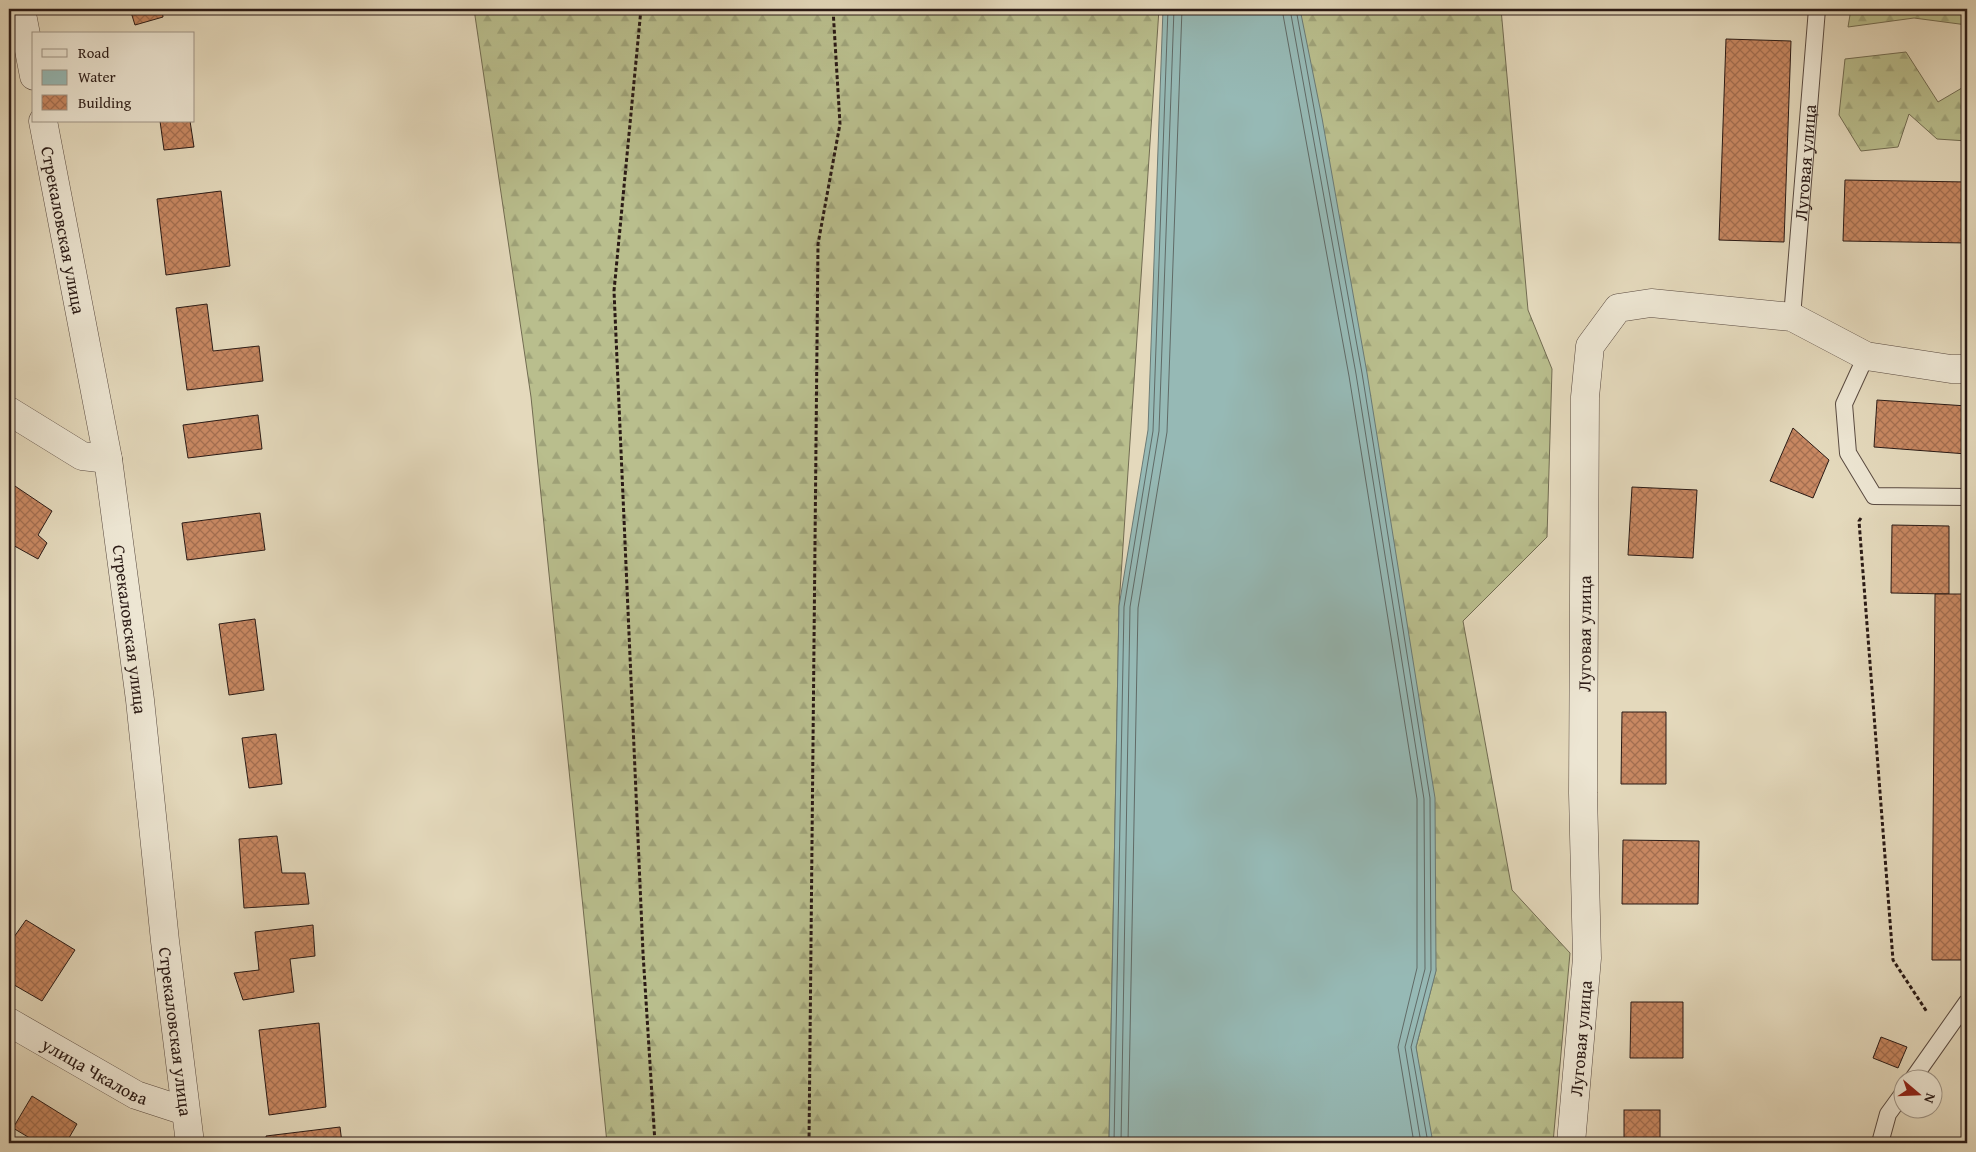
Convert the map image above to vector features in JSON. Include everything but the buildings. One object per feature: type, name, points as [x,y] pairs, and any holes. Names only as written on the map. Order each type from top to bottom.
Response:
[{"type":"street","points":[[21,9],[32,66]]},
{"type":"street","name":"Стрекаловская улица","points":[[43,122],[108,459],[140,700],[165,941],[190,1143]]},
{"type":"street","name":"Луговая улица","points":[[1571,1143],[1587,958],[1584,793],[1585,397],[1590,346],[1618,308],[1651,303],[1792,317],[1866,356],[1951,369],[1967,369]]},
{"type":"street","points":[[9,411],[82,456],[108,459]]},
{"type":"street","name":"улица Чкалова","points":[[9,1022],[136,1095],[185,1111]]},
{"type":"lane","name":"Луговая улица","points":[[1792,317],[1816,9]]},
{"type":"lane","points":[[1866,356],[1844,404],[1848,453],[1874,496],[1967,497]]},
{"type":"lane","points":[[1919,1070],[1967,1002]]},
{"type":"lane","points":[[1880,1143],[1888,1114],[1894,1106]]},
{"type":"path","points":[[640,9],[614,291],[643,953],[656,1143]]},
{"type":"path","points":[[809,1143],[818,244],[840,124],[833,9]]},
{"type":"path","points":[[1874,496],[1859,521],[1893,960],[1943,1036]]},
{"type":"green space","points":[[474,9],[1159,9],[1119,606],[1109,1143],[607,1143],[531,397]]},
{"type":"green space","points":[[1290,9],[1501,9],[1528,310],[1552,369],[1547,537],[1463,621],[1512,890],[1570,953],[1553,1143],[1428,1143],[1416,1047],[1436,970]]},
{"type":"green space","points":[[1851,9],[1967,9],[1967,25],[1914,18],[1848,27]]},
{"type":"green space","points":[[1906,52],[1938,102],[1967,85],[1967,141],[1937,139],[1909,114],[1898,147],[1861,151],[1839,115],[1845,59]]},
{"type":"water","points":[[1163,9],[1300,9],[1322,118],[1367,373],[1435,798],[1436,971],[1416,1047],[1433,1143],[1109,1143],[1119,606],[1148,430]]}]
